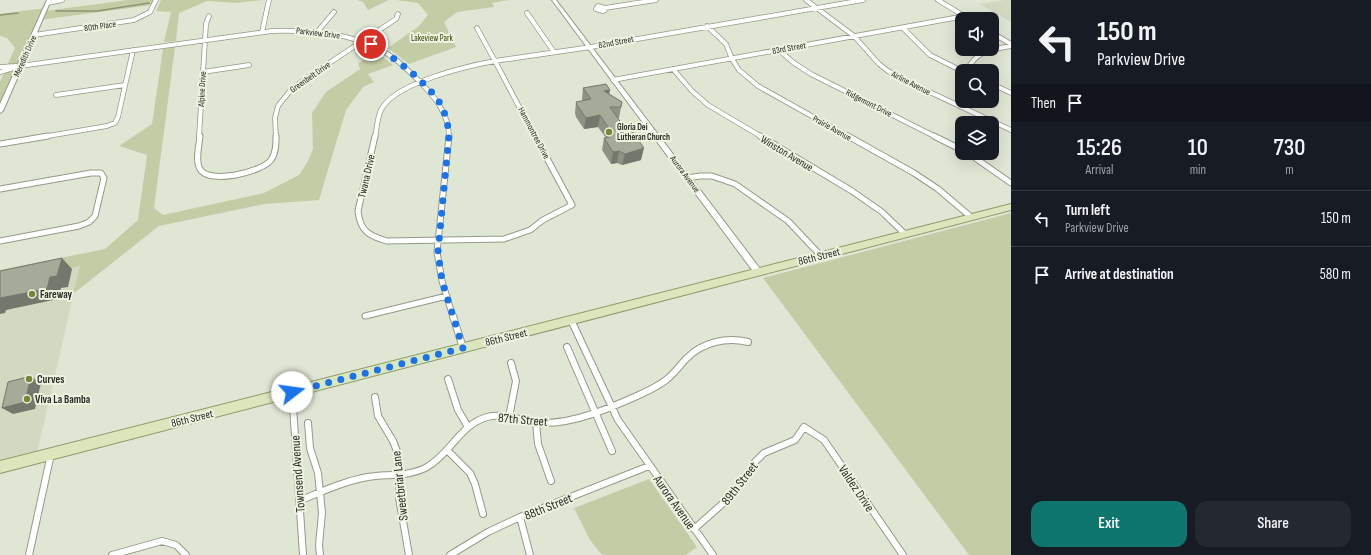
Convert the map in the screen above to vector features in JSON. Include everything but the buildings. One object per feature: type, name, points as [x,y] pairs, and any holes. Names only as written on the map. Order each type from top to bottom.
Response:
[{"type":"main road","name":"86th Street","points":[[0,467],[1011,207]]},
{"type":"street","points":[[48,1],[62,0]]},
{"type":"street","name":"80th Place","points":[[34,35],[130,21],[151,12],[156,0]]},
{"type":"street","points":[[262,32],[269,0]]},
{"type":"street","name":"Aurora Avenue","points":[[554,0],[758,272]]},
{"type":"street","points":[[605,8],[656,0]]},
{"type":"street","name":"Airline Avenue","points":[[806,0],[854,36],[879,64],[899,78],[1011,130]]},
{"type":"street","name":"82nd Street","points":[[381,110],[388,100],[396,94],[456,70],[495,62],[863,0]]},
{"type":"street","points":[[938,0],[958,12]]},
{"type":"street","name":"Meredith Drive","points":[[0,111],[48,1]]},
{"type":"street","points":[[318,31],[334,12]]},
{"type":"street","points":[[528,12],[554,52]]},
{"type":"street","name":"Greenbelt Drive","points":[[198,162],[200,171],[208,176],[234,175],[251,171],[263,166],[273,158],[276,148],[274,116],[279,102],[302,82],[396,19],[398,14]]},
{"type":"street","name":"Alpine Drive","points":[[198,162],[206,24],[209,16]]},
{"type":"street","name":"83rd Street","points":[[614,80],[955,18]]},
{"type":"street","name":"Prairie Avenue","points":[[707,26],[726,44],[732,59],[739,70],[758,86],[914,172],[938,189],[971,217]]},
{"type":"street","name":"Hammontree Drive","points":[[438,240],[489,240],[511,237],[530,230],[543,220],[572,205],[477,28]]},
{"type":"street","points":[[903,28],[930,55],[955,68]]},
{"type":"street","name":"Parkview Drive","points":[[0,67],[20,66],[262,32],[286,30],[318,31],[338,34],[363,42],[391,56],[421,83],[440,104],[447,122],[449,135],[438,240],[439,266],[463,348]]},
{"type":"street","points":[[999,37],[1011,45]]},
{"type":"street","points":[[970,64],[973,58],[979,54],[1011,45]]},
{"type":"street","points":[[0,144],[101,128],[117,121],[133,50]]},
{"type":"street","name":"Ridgemont Drive","points":[[780,50],[794,63],[811,74],[955,146]]},
{"type":"street","points":[[204,72],[249,65]]},
{"type":"street","name":"Parkview Drive","points":[[0,72],[20,66]]},
{"type":"street","name":"Winston Avenue","points":[[672,69],[692,91],[708,105],[852,191],[882,212],[905,234]]},
{"type":"street","points":[[56,95],[125,85]]},
{"type":"street","points":[[999,87],[1011,93]]},
{"type":"street","name":"Twana Drive","points":[[381,110],[358,212],[358,221],[365,232],[374,237],[387,241],[438,240]]},
{"type":"street","points":[[979,160],[1011,183]]},
{"type":"street","points":[[0,189],[91,173],[101,173],[104,178],[95,216],[89,222],[79,226],[0,242]]},
{"type":"street","points":[[687,178],[708,175],[722,178],[735,184],[788,221],[821,256]]},
{"type":"street","points":[[365,316],[447,296]]},
{"type":"street","name":"Aurora Avenue","points":[[571,320],[611,406],[649,466],[713,555]]},
{"type":"street","name":"87th Street","points":[[299,500],[367,477],[400,474],[429,466],[474,422],[488,417],[509,417],[536,422],[558,421],[595,411],[647,392],[665,380],[691,354],[702,347],[714,342],[733,339],[748,342]]},
{"type":"street","points":[[567,347],[612,451]]},
{"type":"street","points":[[509,417],[516,381],[511,363]]},
{"type":"street","points":[[448,379],[455,404],[461,418],[468,427]]},
{"type":"street","name":"Townsend Avenue","points":[[292,392],[303,555]]},
{"type":"street","name":"Sweetbriar Lane","points":[[375,397],[378,416],[398,454],[400,474],[399,498],[409,555]]},
{"type":"street","points":[[536,422],[538,444],[551,481]]},
{"type":"street","points":[[308,423],[310,448],[318,473],[322,513],[319,545],[320,555]]},
{"type":"street","name":"89th Street","points":[[694,529],[730,498],[747,477],[755,462],[764,453],[795,440],[804,427]]},
{"type":"street","name":"Valdez Drive","points":[[804,427],[824,440],[903,555]]},
{"type":"street","points":[[447,450],[470,473],[475,484],[483,514]]},
{"type":"street","points":[[30,555],[51,454]]},
{"type":"street","name":"88th Street","points":[[450,555],[488,532],[520,517],[649,466]]},
{"type":"street","points":[[520,517],[523,534],[530,555]]},
{"type":"street","points":[[112,555],[162,541],[170,542],[186,555]]},
{"type":"shaded area","points":[[1011,0],[1011,22],[999,15],[999,12],[994,12],[980,4]]},
{"type":"shaded area","points":[[80,266],[36,458],[0,467],[0,283]]},
{"type":"green space","points":[[127,0],[153,0],[152,5],[40,20],[0,111],[0,82],[15,48],[7,38],[0,36],[0,14],[46,8],[45,11]]},
{"type":"green space","points":[[161,0],[264,0],[236,3],[207,1],[179,13],[176,41],[164,42],[171,12],[156,11]]},
{"type":"green space","points":[[357,0],[389,0],[368,10],[363,2]]},
{"type":"green space","name":"Lakeview Park","points":[[396,0],[509,0],[492,3],[494,7],[457,12],[444,22],[456,47],[409,64],[388,48],[419,26],[428,15],[418,3]]},
{"type":"green space","points":[[175,47],[154,208],[163,215],[264,193],[299,175],[307,163],[313,149],[312,113],[326,92],[360,69],[358,63],[377,52],[393,65],[368,74],[374,82],[363,87],[346,110],[319,200],[265,204],[159,226],[73,294],[80,266],[0,283],[0,270],[105,249],[138,220],[147,155],[119,146],[152,124],[163,49]]},
{"type":"green space","points":[[1011,213],[1011,555],[969,555],[763,278]]},
{"type":"green space","points":[[649,479],[697,547],[686,555],[602,555],[590,540],[574,508]]},
{"type":"waterway","points":[[56,11],[97,11],[149,3]]},
{"type":"waterway","points":[[0,15],[18,13]]},
{"type":"place","name":"Gloria Dei Lutheran Church","points":[[609,132]]},
{"type":"place","name":"Fareway","points":[[32,294]]},
{"type":"place","name":"Curves","points":[[29,379]]},
{"type":"place","name":"Viva La Bamba","points":[[27,399]]},
{"type":"route","points":[[292,392],[463,348],[442,281],[439,266],[438,240],[449,135],[445,113],[435,96],[404,66],[371,44]]}]
